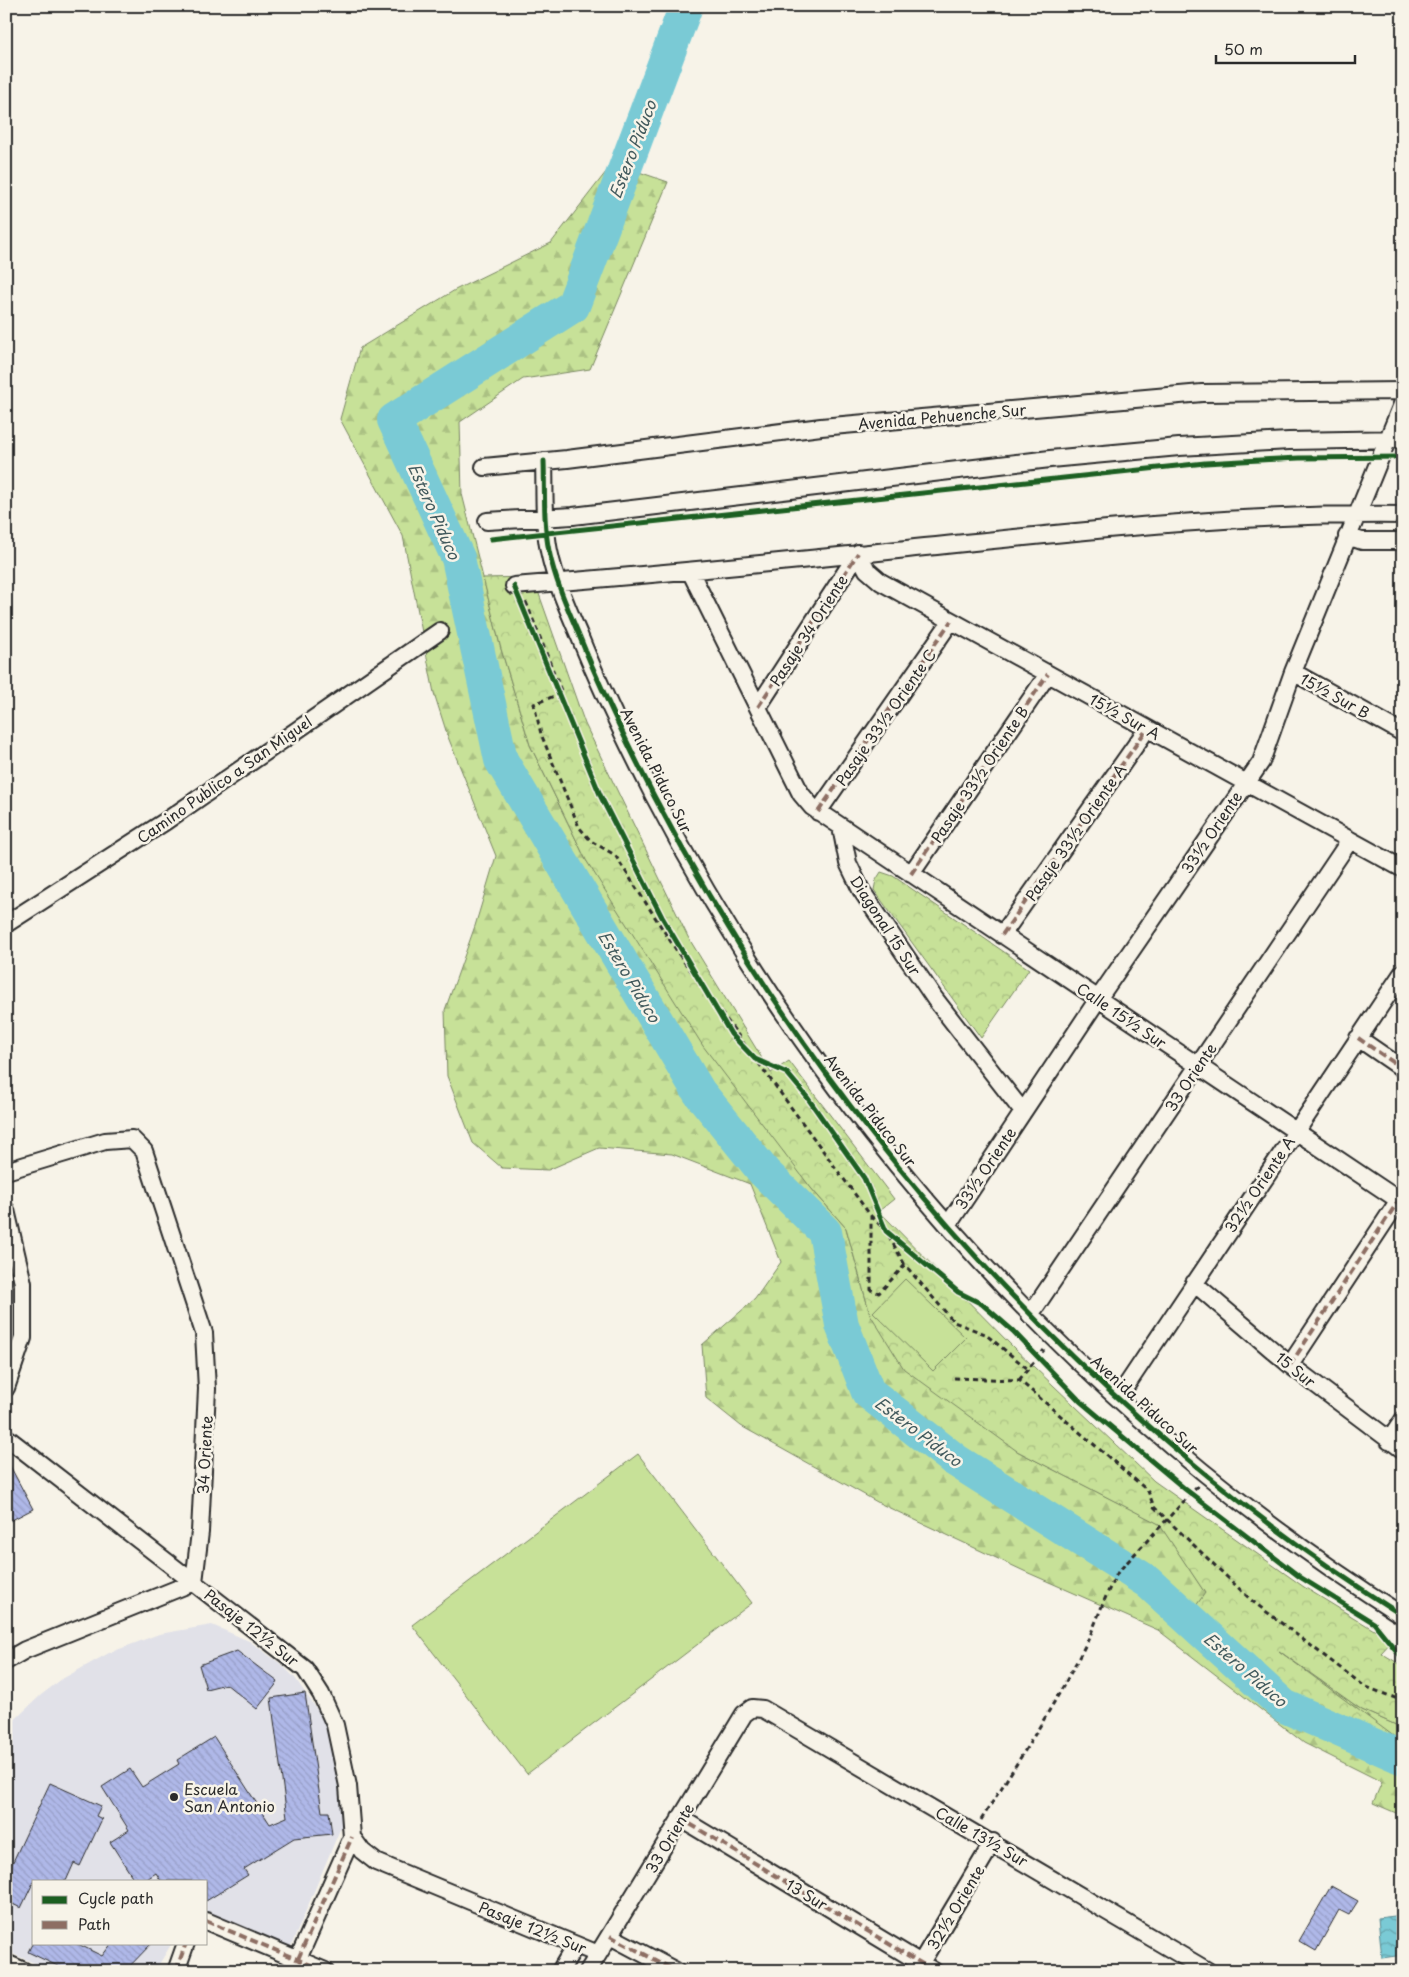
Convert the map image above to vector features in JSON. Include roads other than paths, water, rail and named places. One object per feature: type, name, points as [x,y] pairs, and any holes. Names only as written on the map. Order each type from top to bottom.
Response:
[{"type":"street","name":"Avenida Pehuenche Sur","points":[[484,467],[544,462],[821,427],[1192,394],[1403,390]]},
{"type":"street","name":"33½ Oriente","points":[[948,1225],[1098,999],[1245,782],[1261,762],[1293,672],[1355,515],[1395,439],[1403,402]]},
{"type":"street","points":[[487,521],[546,518],[1050,458],[1179,447],[1395,439]]},
{"type":"street","name":"Avenida Piduco Sur","points":[[544,462],[549,549],[558,583],[589,659],[630,748],[668,823],[722,916],[788,1019],[823,1069],[863,1122],[948,1225],[1030,1315],[1054,1338],[1118,1398],[1206,1475],[1298,1546],[1403,1616]]},
{"type":"street","points":[[517,586],[690,571],[1109,528],[1271,517],[1403,514]]},
{"type":"street","points":[[1347,536],[1362,541],[1403,541]]},
{"type":"street","name":"15½ Sur A","points":[[858,554],[862,563],[873,577],[1403,869]]},
{"type":"street","name":"Pasaje 34 Oriente","points":[[758,707],[858,554]]},
{"type":"street","points":[[690,571],[801,794],[818,812],[841,827]]},
{"type":"street","name":"Pasaje 33½ Oriente C","points":[[818,812],[951,621]]},
{"type":"street","name":"Camino Publico a San Miguel","points":[[6,924],[166,821],[440,631]]},
{"type":"street","name":"15½ Sur B","points":[[1293,672],[1403,733]]},
{"type":"street","name":"Pasaje 33½ Oriente B","points":[[911,874],[1048,674]]},
{"type":"street","name":"Pasaje 33½ Oriente A","points":[[1002,935],[1148,729]]},
{"type":"street","name":"Calle 15½ Sur","points":[[841,827],[1401,1202]]},
{"type":"street","name":"Diagonal 15 Sur","points":[[841,827],[848,863],[861,890],[935,999],[1023,1112]]},
{"type":"street","name":"33 Oriente","points":[[1030,1315],[1350,840]]},
{"type":"street","name":"32½ Oriente A","points":[[1118,1398],[1295,1130],[1403,972]]},
{"type":"street","points":[[1358,1038],[1403,1069]]},
{"type":"street","name":"34 Oriente","points":[[6,1170],[105,1141],[132,1139],[144,1151],[204,1333],[208,1389],[200,1532],[194,1582]]},
{"type":"street","points":[[1290,1365],[1401,1202]]},
{"type":"street","points":[[6,1210],[23,1283],[22,1338],[6,1388]]},
{"type":"street","name":"15 Sur","points":[[1194,1283],[1290,1365],[1403,1450]]},
{"type":"street","points":[[1389,1441],[1403,1420]]},
{"type":"street","name":"Pasaje 12½ Sur","points":[[6,1437],[305,1669],[321,1694],[335,1725],[348,1786],[352,1837],[362,1851],[376,1862],[598,1954]]},
{"type":"street","points":[[6,1661],[26,1650],[194,1582]]},
{"type":"street","name":"33 Oriente","points":[[588,1971],[744,1714],[752,1708]]},
{"type":"street","name":"Calle 13½ Sur","points":[[752,1708],[763,1709],[993,1842],[1208,1971]]},
{"type":"street","name":"13 Sur","points":[[680,1818],[924,1968]]},
{"type":"street","points":[[298,1959],[352,1837]]},
{"type":"street","name":"32½ Oriente","points":[[924,1968],[993,1842]]},
{"type":"street","points":[[208,1923],[325,1971]]},
{"type":"street","points":[[610,1936],[676,1971]]},
{"type":"street","points":[[176,1971],[186,1944]]},
{"type":"street","points":[[560,1971],[575,1946]]},
{"type":"street","points":[[6,1963],[24,1971]]},
{"type":"water","points":[[1403,1915],[1403,1955],[1382,1958],[1378,1918]]},
{"type":"waterway","name":"Estero Piduco","points":[[686,6],[573,306],[394,420],[458,558],[501,760],[699,1092],[764,1172],[825,1232],[842,1325],[868,1392],[955,1460],[1148,1582],[1284,1706],[1403,1758]]},
{"type":"place","name":"Escuela San Antonio","points":[[174,1797]]}]
